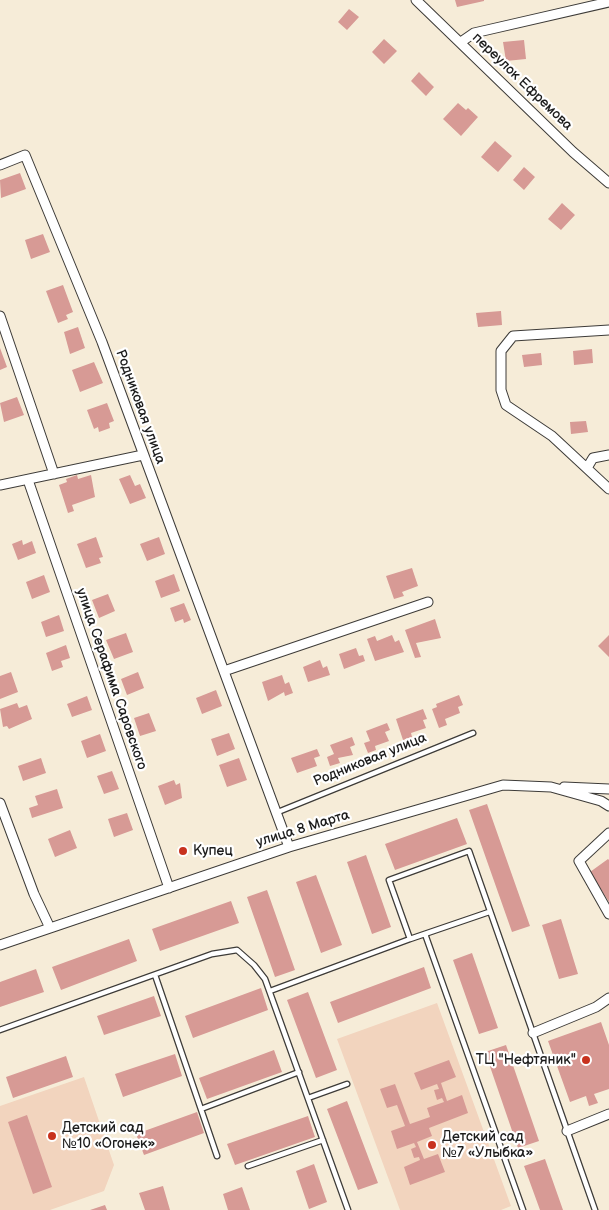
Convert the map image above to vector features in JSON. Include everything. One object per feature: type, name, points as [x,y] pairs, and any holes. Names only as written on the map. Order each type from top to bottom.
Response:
[{"type":"street","name":"переулок Ефремова","points":[[416,0],[573,152],[609,183]]},
{"type":"street","points":[[461,42],[474,33],[609,2]]},
{"type":"street","name":"Родниковая улица","points":[[0,166],[25,155],[102,342],[278,812],[289,846]]},
{"type":"street","points":[[0,316],[54,474]]},
{"type":"street","points":[[609,330],[513,336],[500,351],[501,390],[506,405],[552,436],[609,489]]},
{"type":"street","points":[[0,485],[143,455]]},
{"type":"street","points":[[587,468],[593,458],[609,455]]},
{"type":"street","name":"улица Серафима Саровского","points":[[28,480],[169,888]]},
{"type":"street","points":[[224,671],[428,602]]},
{"type":"street","name":"улица 8 Марта","points":[[0,945],[289,846],[503,785],[551,787]]},
{"type":"street","points":[[551,787],[609,789]]},
{"type":"street","points":[[551,787],[601,801],[609,806]]},
{"type":"street","points":[[0,802],[34,894],[50,928]]},
{"type":"street","points":[[609,833],[579,862],[609,914]]},
{"type":"street","points":[[533,1033],[596,1007],[609,998]]},
{"type":"street","points":[[567,1131],[609,1114]]},
{"type":"lane","name":"Родниковая улица","points":[[278,812],[473,733]]},
{"type":"lane","points":[[410,939],[389,880],[469,851],[595,1210]]},
{"type":"lane","points":[[270,991],[489,912]]},
{"type":"lane","points":[[425,934],[523,1210]]},
{"type":"lane","points":[[0,1030],[212,954],[237,950],[254,965],[265,979],[348,1210]]},
{"type":"lane","points":[[155,974],[217,1156]]},
{"type":"lane","points":[[200,1109],[299,1072]]},
{"type":"lane","points":[[308,1098],[347,1084]]},
{"type":"lane","points":[[248,1166],[323,1140]]},
{"type":"shaded area","name":"Детский сад №7 «Улыбка»","points":[[437,1003],[511,1206],[501,1210],[400,1210],[337,1039]]},
{"type":"shaded area","name":"Детский сад №10 «Огонек»","points":[[84,1077],[114,1165],[104,1191],[50,1210],[0,1210],[0,1106]]},
{"type":"building","points":[[455,0],[484,0],[484,1],[457,7]]},
{"type":"building","points":[[349,9],[359,17],[347,30],[338,22]]},
{"type":"building","points":[[384,39],[397,51],[384,64],[372,52]]},
{"type":"building","points":[[524,40],[526,59],[506,61],[503,42]]},
{"type":"building","points":[[419,72],[434,87],[426,96],[411,81]]},
{"type":"building","points":[[458,103],[466,110],[468,108],[478,117],[461,136],[443,119]]},
{"type":"building","points":[[495,141],[512,156],[498,172],[481,157]]},
{"type":"building","points":[[524,167],[535,177],[524,190],[513,180]]},
{"type":"building","points":[[20,173],[26,189],[1,198],[0,180]]},
{"type":"building","points":[[562,203],[575,215],[561,230],[548,219]]},
{"type":"building","points":[[43,234],[50,252],[31,259],[25,240]]},
{"type":"building","points":[[63,285],[73,312],[66,315],[68,319],[58,323],[46,291]]},
{"type":"building","points":[[501,311],[502,325],[478,327],[476,313]]},
{"type":"building","points":[[78,327],[85,348],[70,354],[64,332]]},
{"type":"building","points":[[0,348],[7,367],[0,370]]},
{"type":"building","points":[[592,349],[593,363],[574,365],[573,351]]},
{"type":"building","points":[[541,353],[542,365],[524,367],[522,355]]},
{"type":"building","points":[[94,362],[103,383],[80,392],[72,370]]},
{"type":"building","points":[[17,397],[24,415],[4,422],[0,403]]},
{"type":"building","points":[[107,403],[114,421],[109,423],[110,428],[99,432],[98,427],[94,429],[87,410]]},
{"type":"building","points":[[586,421],[588,432],[571,434],[570,422]]},
{"type":"building","points":[[77,475],[78,479],[91,475],[95,497],[72,505],[74,511],[68,513],[59,485],[67,482],[66,479]]},
{"type":"building","points":[[130,475],[135,486],[140,484],[146,498],[130,504],[119,479]]},
{"type":"building","points":[[96,537],[103,557],[99,558],[101,563],[86,568],[77,544]]},
{"type":"building","points":[[159,537],[165,554],[147,561],[140,544]]},
{"type":"building","points":[[22,540],[23,545],[32,541],[36,553],[18,560],[12,544]]},
{"type":"building","points":[[412,568],[418,586],[402,592],[404,596],[394,599],[386,576]]},
{"type":"building","points":[[174,574],[180,591],[161,598],[155,581]]},
{"type":"building","points":[[44,575],[50,592],[32,599],[26,582]]},
{"type":"building","points":[[108,594],[115,611],[99,618],[92,600]]},
{"type":"building","points":[[184,603],[191,620],[184,623],[183,619],[175,622],[170,608]]},
{"type":"building","points":[[59,615],[64,631],[46,637],[41,622]]},
{"type":"building","points":[[435,619],[441,638],[416,643],[421,657],[415,658],[405,630]]},
{"type":"building","points":[[126,633],[133,652],[114,659],[106,640]]},
{"type":"building","points":[[392,635],[395,642],[399,640],[404,652],[375,661],[367,639],[375,636],[377,641]]},
{"type":"building","points":[[609,635],[609,657],[598,646]]},
{"type":"building","points":[[66,645],[70,658],[61,661],[63,667],[52,671],[46,653]]},
{"type":"building","points":[[356,648],[359,656],[363,655],[365,661],[344,669],[339,654]]},
{"type":"building","points":[[320,660],[323,668],[327,666],[330,675],[308,682],[303,667]]},
{"type":"building","points":[[11,672],[18,692],[0,699],[0,676]]},
{"type":"building","points":[[138,672],[144,688],[127,695],[121,679]]},
{"type":"building","points":[[282,675],[285,684],[289,682],[293,693],[285,696],[284,692],[268,701],[262,682]]},
{"type":"building","points":[[216,690],[222,706],[202,714],[196,698]]},
{"type":"building","points":[[459,695],[463,705],[458,707],[460,713],[445,719],[447,725],[439,728],[432,709],[437,707],[436,704]]},
{"type":"building","points":[[87,696],[92,710],[72,717],[67,704]]},
{"type":"building","points":[[17,703],[19,708],[27,705],[32,719],[9,729],[7,726],[3,727],[0,709]]},
{"type":"building","points":[[423,709],[427,719],[423,720],[426,728],[411,733],[412,737],[403,740],[396,719]]},
{"type":"building","points":[[149,713],[156,731],[140,736],[134,718]]},
{"type":"building","points":[[387,723],[390,730],[385,732],[389,741],[375,746],[376,750],[368,753],[364,743],[370,741],[366,731]]},
{"type":"building","points":[[229,733],[235,749],[217,756],[211,739]]},
{"type":"building","points":[[100,734],[106,751],[87,758],[81,741]]},
{"type":"building","points":[[352,737],[355,745],[350,747],[353,755],[338,758],[340,763],[330,766],[327,757],[334,754],[330,745]]},
{"type":"building","points":[[317,749],[320,756],[314,758],[317,766],[297,773],[291,758]]},
{"type":"building","points":[[41,758],[46,773],[23,781],[18,766]]},
{"type":"building","points":[[239,758],[247,780],[227,787],[219,765]]},
{"type":"building","points":[[112,771],[119,789],[104,794],[97,776]]},
{"type":"building","points":[[174,780],[176,785],[180,783],[182,798],[165,805],[158,786]]},
{"type":"building","points":[[57,789],[63,808],[32,818],[29,808],[38,805],[35,796]]},
{"type":"building","points":[[487,804],[530,926],[512,932],[469,810]]},
{"type":"building","points":[[127,813],[133,830],[114,837],[108,819]]},
{"type":"building","points":[[457,818],[467,844],[395,870],[385,844]]},
{"type":"building","points":[[70,830],[77,848],[55,857],[48,839]]},
{"type":"building","points":[[366,855],[391,927],[372,934],[347,862]]},
{"type":"building","points":[[609,860],[609,902],[590,872]]},
{"type":"building","points":[[316,875],[342,945],[321,953],[296,882]]},
{"type":"building","points":[[267,890],[295,970],[275,977],[247,897]]},
{"type":"building","points":[[231,901],[239,923],[160,951],[152,929]]},
{"type":"building","points":[[561,919],[578,974],[559,979],[542,925]]},
{"type":"building","points":[[129,939],[137,961],[61,990],[52,967]]},
{"type":"building","points":[[472,953],[498,1028],[479,1034],[453,960]]},
{"type":"building","points":[[424,967],[431,988],[338,1023],[330,1002]]},
{"type":"building","points":[[36,969],[44,992],[0,1007],[0,982]]},
{"type":"building","points":[[261,988],[268,1010],[193,1038],[185,1016]]},
{"type":"building","points":[[308,992],[337,1070],[316,1078],[287,1000]]},
{"type":"building","points":[[154,996],[161,1016],[104,1035],[97,1016]]},
{"type":"building","points":[[601,1022],[609,1045],[609,1089],[594,1094],[598,1103],[589,1106],[586,1096],[570,1102],[548,1041]]},
{"type":"building","points":[[506,1045],[539,1141],[518,1148],[485,1052]]},
{"type":"building","points":[[274,1050],[282,1072],[207,1099],[199,1078]]},
{"type":"building","points":[[175,1054],[182,1076],[123,1097],[115,1074]]},
{"type":"building","points":[[66,1056],[73,1077],[13,1098],[6,1077]]},
{"type":"building","points":[[449,1060],[456,1077],[441,1083],[447,1101],[462,1095],[468,1113],[429,1128],[432,1136],[417,1142],[424,1159],[438,1154],[445,1172],[410,1185],[404,1167],[420,1160],[419,1157],[414,1158],[411,1149],[416,1147],[414,1143],[397,1149],[391,1131],[405,1126],[397,1105],[387,1108],[380,1089],[395,1084],[410,1124],[430,1117],[427,1108],[444,1102],[442,1098],[437,1100],[434,1090],[439,1089],[437,1084],[421,1090],[414,1073]]},
{"type":"building","points":[[347,1101],[378,1183],[358,1190],[327,1109]]},
{"type":"building","points":[[197,1112],[204,1133],[144,1155],[136,1134]]},
{"type":"building","points":[[27,1115],[52,1187],[33,1194],[8,1122]]},
{"type":"building","points":[[308,1116],[315,1137],[235,1165],[227,1144]]},
{"type":"building","points":[[545,1159],[563,1210],[540,1210],[524,1166]]},
{"type":"building","points":[[314,1164],[327,1202],[309,1209],[296,1171]]},
{"type":"building","points":[[163,1186],[170,1210],[145,1210],[139,1193]]},
{"type":"building","points":[[242,1187],[250,1210],[228,1210],[223,1194]]},
{"type":"building","points":[[105,1205],[107,1210],[90,1210]]},
{"type":"place","name":"Купец","points":[[183,851]]},
{"type":"place","name":"ТЦ \"Нефтяник\"","points":[[586,1060]]},
{"type":"place","name":"Детский сад №10 «Огонек»","points":[[52,1136]]},
{"type":"place","name":"Детский сад №7 «Улыбка»","points":[[432,1145]]}]
